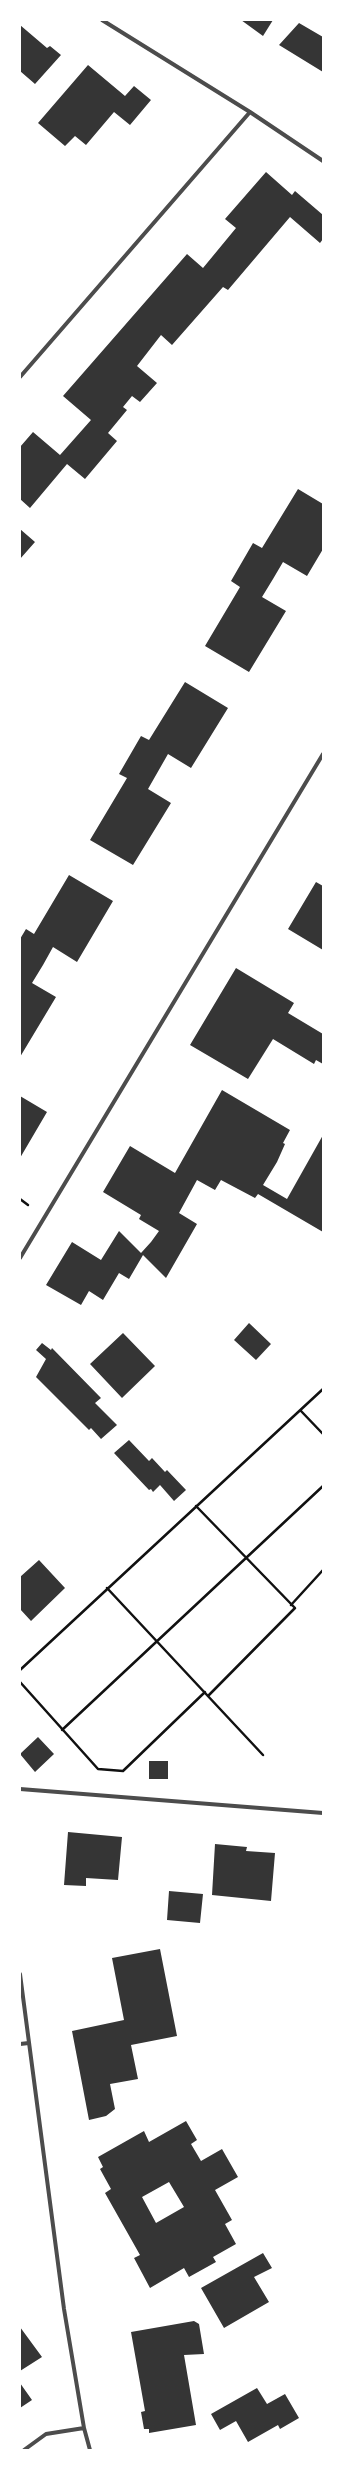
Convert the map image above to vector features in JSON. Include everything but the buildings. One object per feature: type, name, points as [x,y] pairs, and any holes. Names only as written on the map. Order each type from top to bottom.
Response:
[{"type":"street","points":[[102,20],[250,112],[323,161]]},
{"type":"street","points":[[20,377],[250,112]]},
{"type":"street","points":[[20,1258],[323,754]]},
{"type":"street","points":[[20,1789],[323,1813]]},
{"type":"street","points":[[20,1974],[64,2309],[84,2428],[90,2450]]},
{"type":"street","points":[[20,2044],[29,2043]]},
{"type":"street","points":[[24,2450],[46,2434],[84,2428]]},
{"type":"path","points":[[20,1670],[323,1389]]},
{"type":"path","points":[[301,1411],[323,1434]]},
{"type":"path","points":[[62,1730],[323,1486]]},
{"type":"path","points":[[196,1506],[295,1608],[208,1696]]},
{"type":"path","points":[[291,1605],[323,1570]]},
{"type":"path","points":[[107,1588],[264,1755]]},
{"type":"path","points":[[20,1682],[98,1769],[123,1771],[205,1692]]}]
